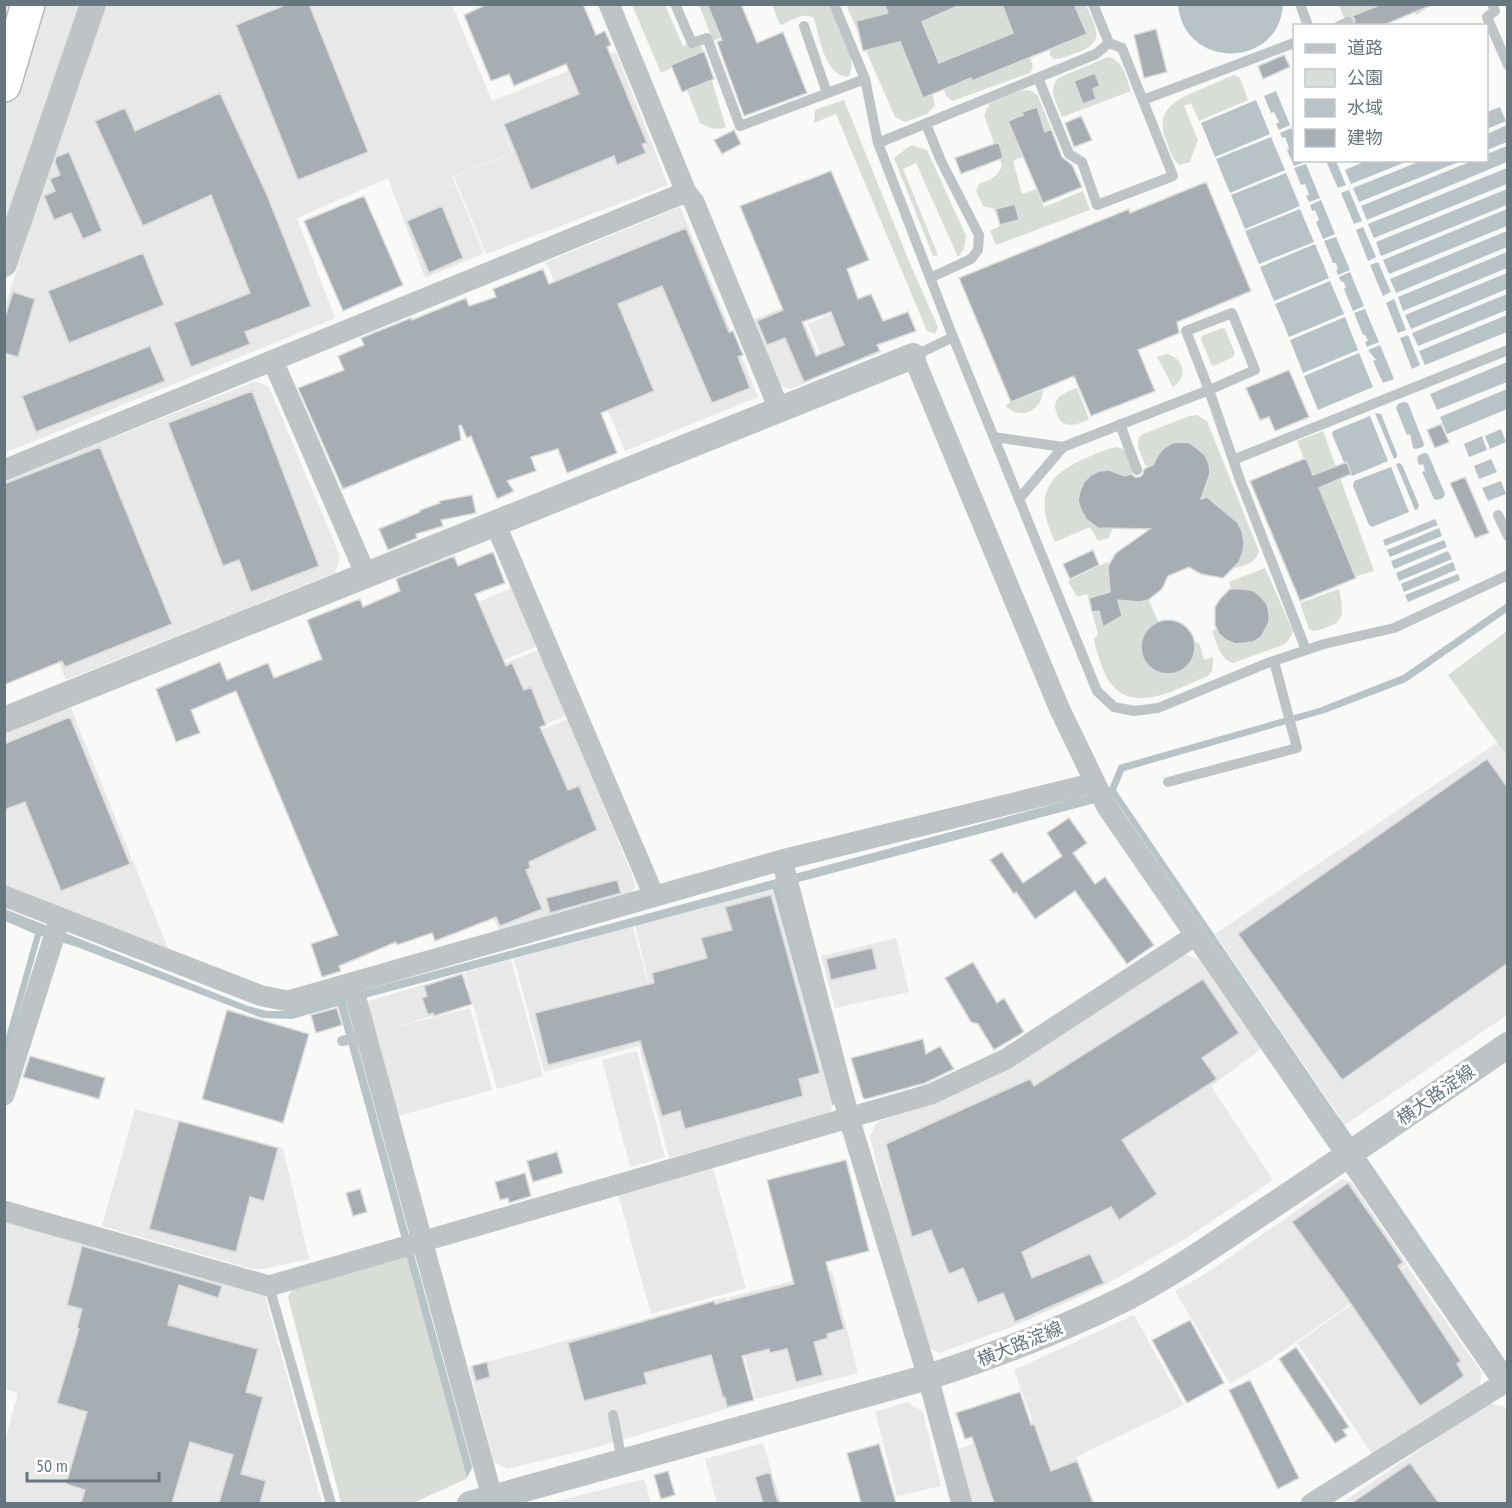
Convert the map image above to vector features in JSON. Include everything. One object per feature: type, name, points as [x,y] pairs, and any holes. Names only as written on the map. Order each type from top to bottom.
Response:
[{"type":"highway","points":[[4,85],[28,4]]},
{"type":"street","points":[[4,264],[93,4]]},
{"type":"street","points":[[609,4],[686,192],[694,202],[779,410]]},
{"type":"street","points":[[4,470],[686,192]]},
{"type":"street","points":[[4,720],[913,356],[1060,710],[1100,794],[1504,1383],[1311,1503]]},
{"type":"street","points":[[273,360],[366,575]]},
{"type":"street","points":[[495,523],[654,896]]},
{"type":"street","points":[[4,897],[57,928],[262,996],[288,1001],[354,993],[654,896],[783,863],[1100,794]]},
{"type":"street","points":[[783,863],[849,1118],[928,1377],[962,1503]]},
{"type":"street","points":[[4,1095],[57,928]]},
{"type":"street","points":[[4,1211],[269,1286],[931,1095],[1006,1059],[1196,935]]},
{"type":"street","points":[[354,993],[352,1039],[423,1241],[486,1501]]},
{"type":"street","name":"横大路淀線","points":[[486,1501],[928,1377],[1041,1337],[1127,1297],[1188,1262],[1508,1045]]},
{"type":"lane","points":[[675,4],[692,43],[706,38],[740,126],[864,79]]},
{"type":"lane","points":[[834,4],[864,79],[878,143],[953,337],[1097,691],[1114,707],[1134,711],[1158,708],[1306,650],[1394,628],[1508,575]]},
{"type":"lane","points":[[1038,78],[1069,154],[1082,162],[1097,205],[1173,176],[1122,48],[1108,42],[1093,4]]},
{"type":"lane","points":[[1300,4],[1307,24]]},
{"type":"lane","points":[[1492,4],[1494,11],[1487,17],[1508,65]]},
{"type":"lane","points":[[804,26],[827,93]]},
{"type":"lane","points":[[878,143],[1096,54],[1108,42]]},
{"type":"lane","points":[[1143,100],[1293,42]]},
{"type":"lane","points":[[926,124],[941,161],[979,235],[978,250],[971,258],[930,278]]},
{"type":"lane","points":[[1019,499],[1063,447],[1209,390],[1255,370],[1232,313],[1186,331],[1209,390],[1233,460],[1306,650]]},
{"type":"lane","points":[[913,356],[953,337]]},
{"type":"lane","points":[[1233,460],[1508,350]]},
{"type":"lane","points":[[1120,424],[1137,470]]},
{"type":"lane","points":[[994,437],[1063,447]]},
{"type":"lane","points":[[1498,515],[1508,536]]},
{"type":"lane","points":[[1168,782],[1297,748],[1274,661]]},
{"type":"lane","points":[[269,1286],[331,1503]]},
{"type":"lane","points":[[613,1415],[622,1461]]},
{"type":"shaded area","points":[[5,5],[99,5],[5,283]]},
{"type":"shaded area","points":[[101,5],[452,5],[492,101],[616,52],[668,185],[486,254],[454,177],[513,153],[503,128],[512,153],[452,177],[484,253],[425,278],[388,178],[297,218],[335,318],[5,453],[5,307]]},
{"type":"shaded area","points":[[680,207],[758,397],[625,451],[546,262]]},
{"type":"shaded area","points":[[860,302],[881,352],[828,373],[808,324]]},
{"type":"shaded area","points":[[796,303],[826,374],[791,389],[777,385],[751,320]]},
{"type":"shaded area","points":[[256,381],[269,387],[340,556],[335,573],[66,680],[5,531],[5,480]]},
{"type":"shaded area","points":[[512,588],[537,646],[411,700],[386,641]]},
{"type":"shaded area","points":[[539,650],[566,716],[433,769],[406,703]]},
{"type":"shaded area","points":[[70,705],[168,948],[5,887],[4,734]]},
{"type":"shaded area","points":[[568,719],[636,885],[629,896],[499,932],[436,773]]},
{"type":"shaded area","points":[[1498,742],[1507,756],[1507,1015],[1345,1125],[1215,934]]},
{"type":"shaded area","points":[[775,889],[833,1104],[830,1115],[669,1158],[639,1046],[544,1072],[514,959],[633,926],[662,1038],[635,925]]},
{"type":"shaded area","points":[[896,938],[909,992],[835,1008],[821,956]]},
{"type":"shaded area","points":[[1183,954],[1198,959],[1261,1049],[1211,1086],[1273,1180],[1185,1239],[1105,1285],[1017,1325],[939,1353],[927,1346],[896,1245],[870,1136],[877,1122],[942,1099]]},
{"type":"shaded area","points":[[511,960],[543,1076],[497,1089],[473,1004],[385,1030],[470,1008],[492,1090],[398,1116],[365,1002],[464,973],[472,1002],[465,972]]},
{"type":"shaded area","points":[[637,1051],[665,1157],[630,1167],[602,1060]]},
{"type":"shaded area","points":[[135,1109],[283,1148],[309,1259],[264,1269],[252,1269],[102,1226]]},
{"type":"shaded area","points":[[713,1168],[746,1288],[651,1314],[618,1194]]},
{"type":"shaded area","points":[[1342,1179],[1352,1183],[1407,1264],[1270,1360],[1230,1384],[1175,1291],[1207,1273]]},
{"type":"shaded area","points":[[4,1217],[256,1288],[265,1296],[322,1503],[5,1503],[5,1441],[18,1393],[5,1389]]},
{"type":"shaded area","points":[[1407,1266],[1482,1373],[1478,1391],[1375,1458],[1297,1343]]},
{"type":"shaded area","points":[[832,1271],[858,1373],[756,1399],[729,1297]]},
{"type":"shaded area","points":[[726,1297],[753,1401],[594,1448],[507,1469],[494,1462],[469,1367]]},
{"type":"shaded area","points":[[1134,1315],[1184,1405],[1076,1457],[1095,1503],[973,1503],[956,1450],[1033,1422],[1014,1370]]},
{"type":"shaded area","points":[[908,1402],[923,1412],[941,1486],[897,1496],[875,1412]]},
{"type":"shaded area","points":[[1488,1403],[1504,1407],[1507,1411],[1507,1503],[1340,1504]]},
{"type":"shaded area","points":[[763,1443],[781,1503],[717,1503],[705,1459]]},
{"type":"shaded area","points":[[644,1479],[651,1503],[550,1503]]},
{"type":"green space","points":[[1425,4],[1425,9],[1417,15],[1410,5],[1356,24],[1346,24],[1339,5]]},
{"type":"green space","points":[[632,5],[665,5],[683,46],[699,38],[726,127],[719,129],[700,123],[677,65],[661,73]]},
{"type":"green space","points":[[699,5],[745,5],[743,7],[750,26],[713,41]]},
{"type":"green space","points":[[772,5],[831,5],[850,52],[851,70],[848,77],[840,75],[828,63],[814,18],[802,16],[782,25]]},
{"type":"green space","points":[[890,5],[932,90],[935,106],[927,114],[905,122],[895,117],[847,7]]},
{"type":"green space","points":[[915,5],[1002,5],[1013,33],[939,63]]},
{"type":"green space","points":[[1073,5],[1086,5],[1095,28],[1095,39],[1086,49],[1053,59],[1050,55],[1050,46]]},
{"type":"green space","points":[[1029,52],[1033,68],[1030,73],[952,101],[946,96],[943,87]]},
{"type":"green space","points":[[1108,57],[1121,66],[1131,91],[1062,117],[1053,92],[1058,78]]},
{"type":"green space","points":[[1235,75],[1240,78],[1248,100],[1199,121],[1191,103],[1184,106],[1198,140],[1190,162],[1179,165],[1171,153],[1163,129],[1166,112],[1178,100]]},
{"type":"green space","points":[[1027,90],[1038,96],[1057,143],[1013,161],[1022,194],[1036,189],[1044,207],[1083,191],[1090,210],[996,245],[990,231],[1000,226],[994,209],[983,206],[976,191],[979,184],[996,175],[1002,165],[984,115],[990,103]]},
{"type":"green space","points":[[844,100],[938,327],[935,334],[927,331],[836,114],[814,123],[815,110]]},
{"type":"green space","points":[[911,145],[927,150],[966,236],[964,249],[958,257],[916,163],[903,169],[938,255],[933,256],[894,158]]},
{"type":"green space","points":[[1222,328],[1225,329],[1235,353],[1233,357],[1214,366],[1211,364],[1201,339],[1202,336]]},
{"type":"green space","points":[[1167,354],[1178,360],[1182,368],[1181,378],[1173,387],[1157,357]]},
{"type":"green space","points":[[1077,388],[1089,419],[1071,425],[1066,424],[1059,419],[1055,404],[1066,392]]},
{"type":"green space","points":[[1043,390],[1039,404],[1029,412],[1017,413],[1005,405]]},
{"type":"green space","points":[[1197,415],[1207,421],[1259,551],[1251,563],[1227,570],[1193,486],[1145,465],[1138,447],[1139,437],[1143,434]]},
{"type":"green space","points":[[1323,431],[1374,571],[1350,578],[1297,441]]},
{"type":"green space","points":[[1117,447],[1130,456],[1133,470],[1109,538],[1098,541],[1090,527],[1055,542],[1045,514],[1047,491],[1052,481],[1072,465]]},
{"type":"green space","points":[[1107,562],[1124,594],[1147,597],[1164,634],[1199,643],[1204,660],[1213,657],[1212,671],[1208,676],[1172,692],[1145,698],[1121,693],[1111,684],[1103,670],[1095,645],[1094,639],[1098,634],[1087,594],[1077,597],[1068,581]]},
{"type":"green space","points":[[1265,568],[1293,631],[1290,639],[1283,645],[1233,663],[1222,655],[1212,631],[1218,628],[1232,590],[1229,582]]},
{"type":"green space","points":[[1339,589],[1342,613],[1337,622],[1314,631],[1309,629],[1300,603]]},
{"type":"green space","points":[[1507,631],[1507,756],[1448,675]]},
{"type":"green space","points":[[404,1254],[416,1263],[473,1467],[466,1479],[413,1503],[341,1503],[288,1297],[296,1284]]},
{"type":"water","points":[[1178,4],[1283,5],[1278,26],[1266,41],[1250,50],[1231,53],[1213,50],[1196,41],[1184,26]]},
{"type":"water","points":[[1276,91],[1290,125],[1279,130],[1276,124],[1279,122],[1274,112],[1271,113],[1264,96]]},
{"type":"water","points":[[1256,100],[1270,134],[1215,157],[1201,123]]},
{"type":"water","points":[[1500,107],[1506,121],[1488,129],[1488,112]]},
{"type":"water","points":[[1507,125],[1507,142],[1488,150],[1488,134]]},
{"type":"water","points":[[1291,128],[1293,162],[1305,162],[1294,166],[1287,150],[1289,148],[1285,137],[1282,138],[1280,133]]},
{"type":"water","points":[[1271,137],[1285,170],[1230,193],[1216,159]]},
{"type":"water","points":[[1507,146],[1507,162],[1367,220],[1361,206],[1470,162],[1488,162],[1488,154]]},
{"type":"water","points":[[1326,162],[1336,162],[1346,185],[1338,188]]},
{"type":"water","points":[[1363,162],[1406,162],[1351,184],[1345,170]]},
{"type":"water","points":[[1418,162],[1459,162],[1359,202],[1353,188]]},
{"type":"water","points":[[1306,164],[1320,198],[1309,202],[1305,184],[1301,185],[1294,168]]},
{"type":"water","points":[[1507,168],[1507,184],[1374,238],[1368,224]]},
{"type":"water","points":[[1286,173],[1300,206],[1245,229],[1231,195]]},
{"type":"water","points":[[1507,189],[1507,205],[1381,256],[1376,242]]},
{"type":"water","points":[[1349,190],[1362,221],[1354,224],[1341,193]]},
{"type":"water","points":[[1321,200],[1335,234],[1323,239],[1316,222],[1319,220],[1310,205]]},
{"type":"water","points":[[1300,209],[1314,242],[1259,264],[1245,231]]},
{"type":"water","points":[[1507,209],[1507,226],[1389,274],[1383,260]]},
{"type":"water","points":[[1363,227],[1376,257],[1368,261],[1356,230]]},
{"type":"water","points":[[1507,231],[1507,247],[1396,293],[1390,279]]},
{"type":"water","points":[[1336,237],[1350,270],[1338,275],[1336,263],[1333,263],[1324,241]]},
{"type":"water","points":[[1315,244],[1329,278],[1274,301],[1260,267]]},
{"type":"water","points":[[1507,252],[1507,268],[1403,311],[1398,297]]},
{"type":"water","points":[[1378,262],[1391,292],[1383,296],[1370,265]]},
{"type":"water","points":[[1350,272],[1364,306],[1353,311],[1344,289],[1346,287],[1339,277]]},
{"type":"water","points":[[1507,273],[1507,289],[1411,329],[1405,315]]},
{"type":"water","points":[[1330,281],[1344,314],[1289,337],[1275,304]]},
{"type":"water","points":[[1507,294],[1507,310],[1418,346],[1412,333]]},
{"type":"water","points":[[1394,299],[1406,330],[1398,333],[1386,303]]},
{"type":"water","points":[[1365,309],[1379,342],[1367,347],[1365,342],[1368,341],[1354,313]]},
{"type":"water","points":[[1507,315],[1507,332],[1425,365],[1419,351]]},
{"type":"water","points":[[1345,317],[1358,350],[1303,373],[1290,340]]},
{"type":"water","points":[[1408,335],[1420,365],[1412,369],[1400,338]]},
{"type":"water","points":[[1380,345],[1394,379],[1383,383],[1373,361],[1376,360],[1368,350]]},
{"type":"water","points":[[1359,353],[1373,387],[1318,410],[1304,376]]},
{"type":"water","points":[[1507,362],[1507,382],[1437,410],[1430,394]]},
{"type":"water","points":[[1507,389],[1507,409],[1447,434],[1440,417]]},
{"type":"water","points":[[1408,403],[1424,444],[1423,447],[1413,448],[1410,434],[1407,435],[1396,408],[1398,404]]},
{"type":"water","points":[[1375,413],[1381,414],[1397,454],[1394,459]]},
{"type":"water","points":[[1370,416],[1388,461],[1352,476],[1349,474],[1332,434],[1333,431]]},
{"type":"water","points":[[1501,429],[1506,442],[1490,449],[1485,436]]},
{"type":"water","points":[[1482,436],[1487,450],[1469,457],[1464,444]]},
{"type":"water","points":[[1428,454],[1445,494],[1443,498],[1437,500],[1434,499],[1422,472],[1425,471],[1423,464],[1419,465],[1417,459],[1419,455]]},
{"type":"water","points":[[1491,459],[1497,472],[1479,479],[1474,466]]},
{"type":"water","points":[[1396,464],[1402,465],[1419,505],[1418,509],[1415,510]]},
{"type":"water","points":[[1391,467],[1409,512],[1372,527],[1369,525],[1353,486],[1354,481]]},
{"type":"water","points":[[1501,481],[1506,494],[1488,501],[1482,488]]},
{"type":"water","points":[[1435,519],[1438,525],[1385,546],[1383,540]]},
{"type":"water","points":[[1439,528],[1442,536],[1390,557],[1387,550]]},
{"type":"water","points":[[1444,540],[1447,547],[1394,569],[1391,561]]},
{"type":"water","points":[[1448,551],[1452,559],[1399,581],[1396,573]]},
{"type":"water","points":[[1453,562],[1456,570],[1404,592],[1401,584]]},
{"type":"water","points":[[1458,574],[1460,580],[1408,602],[1405,595]]},
{"type":"water","points":[[1507,603],[1507,612],[1406,682],[1325,713],[1124,771],[1116,790],[1343,1124],[1336,1122],[1114,798],[780,887],[837,1100],[833,1106],[773,889],[346,1003],[472,1468],[467,1477],[338,1006],[292,1019],[262,1018],[77,947],[41,936],[5,1063],[5,1040],[35,934],[5,921],[5,909],[248,1006],[267,1011],[286,1011],[1108,791],[1119,765],[1319,708],[1403,675]]},
{"type":"building","points":[[288,4],[309,4],[368,152],[298,180],[236,25]]},
{"type":"building","points":[[488,4],[583,4],[596,35],[605,31],[611,45],[607,47],[647,143],[642,144],[646,153],[617,165],[614,156],[531,190],[504,124],[579,94],[566,64],[514,86],[509,74],[491,81],[464,15]]},
{"type":"building","points":[[707,4],[741,4],[757,43],[783,32],[807,93],[744,116],[717,42],[722,40]]},
{"type":"building","points":[[884,4],[962,4],[922,22],[939,63],[1013,33],[1002,4],[1074,4],[1087,34],[972,81],[971,78],[923,98],[900,42],[863,51],[856,21],[888,13]]},
{"type":"building","points":[[1382,4],[1432,4],[1386,24],[1354,24],[1352,16]]},
{"type":"building","points":[[1156,29],[1167,72],[1144,78],[1134,35]]},
{"type":"building","points":[[704,51],[714,79],[682,92],[671,65]]},
{"type":"building","points":[[1284,55],[1290,67],[1263,79],[1258,66]]},
{"type":"building","points":[[1095,73],[1100,86],[1093,89],[1096,99],[1083,104],[1074,81]]},
{"type":"building","points":[[220,93],[267,195],[311,306],[245,332],[250,344],[191,367],[174,323],[250,293],[211,195],[143,226],[95,121],[125,108],[135,131]]},
{"type":"building","points":[[1037,107],[1045,132],[1051,129],[1062,157],[1072,165],[1082,187],[1043,203],[1008,121],[1023,115],[1022,112]]},
{"type":"building","points":[[1081,116],[1092,140],[1074,147],[1065,123]]},
{"type":"building","points":[[734,130],[741,144],[722,154],[714,140]]},
{"type":"building","points":[[999,142],[1003,158],[961,174],[955,158]]},
{"type":"building","points":[[69,152],[102,231],[83,239],[71,213],[54,220],[44,196],[55,191],[50,179],[60,175],[55,162],[56,157]]},
{"type":"building","points":[[831,171],[869,260],[847,269],[858,299],[871,294],[883,321],[908,312],[916,331],[877,345],[880,351],[804,382],[785,338],[767,345],[757,321],[783,310],[740,206]],"holes":[[[831,312],[844,345],[816,356],[802,322]]]},
{"type":"building","points":[[1206,182],[1251,291],[1177,322],[1179,333],[1138,350],[1155,391],[1091,416],[1074,376],[1011,402],[959,278],[1129,209],[1130,213]]},
{"type":"building","points":[[364,196],[403,285],[343,311],[304,221]]},
{"type":"building","points":[[1015,204],[1019,220],[1000,225],[996,209]]},
{"type":"building","points":[[442,206],[463,258],[429,273],[407,221]]},
{"type":"building","points":[[686,228],[729,332],[733,331],[743,355],[738,357],[750,388],[712,403],[662,286],[618,304],[654,391],[601,413],[617,453],[567,473],[558,449],[531,457],[536,471],[507,481],[514,491],[497,499],[471,436],[467,438],[461,425],[459,426],[461,440],[343,489],[298,388],[344,370],[338,356],[364,345],[361,338],[466,298],[469,306],[496,297],[493,289],[543,269],[549,284]]},
{"type":"building","points":[[143,253],[164,305],[69,343],[48,291]]},
{"type":"building","points":[[13,292],[35,299],[18,357],[4,353],[4,320]]},
{"type":"building","points":[[150,346],[165,381],[36,432],[22,396]]},
{"type":"building","points":[[1289,370],[1309,417],[1275,431],[1269,417],[1260,420],[1246,388]]},
{"type":"building","points":[[252,391],[319,566],[251,592],[239,560],[223,566],[168,423]]},
{"type":"building","points":[[1441,424],[1449,442],[1435,448],[1427,430]]},
{"type":"building","points":[[1172,443],[1190,443],[1205,455],[1209,464],[1210,473],[1201,499],[1207,497],[1237,522],[1242,531],[1244,542],[1239,562],[1223,578],[1201,574],[1189,567],[1168,576],[1162,589],[1148,600],[1139,602],[1118,600],[1122,616],[1103,627],[1099,611],[1092,612],[1089,598],[1110,592],[1108,566],[1116,553],[1150,529],[1098,528],[1086,519],[1081,510],[1078,501],[1080,491],[1084,482],[1099,471],[1109,470],[1125,476],[1131,474],[1140,477],[1144,469],[1153,465],[1164,448]]},
{"type":"building","points":[[100,447],[172,624],[65,667],[62,661],[4,685],[4,484]]},
{"type":"building","points":[[1306,458],[1313,475],[1347,462],[1351,474],[1319,488],[1356,578],[1300,601],[1250,481]]},
{"type":"building","points":[[1465,477],[1489,533],[1475,538],[1450,483]]},
{"type":"building","points":[[472,495],[476,513],[441,520],[443,526],[416,534],[417,538],[388,550],[379,529],[440,503],[439,501]]},
{"type":"building","points":[[1093,550],[1099,565],[1070,579],[1063,564]]},
{"type":"building","points":[[493,552],[505,583],[475,594],[506,666],[512,663],[524,690],[531,687],[546,725],[540,727],[568,790],[579,786],[597,830],[529,862],[530,868],[526,870],[542,909],[500,926],[496,917],[435,941],[432,933],[397,945],[396,942],[339,966],[341,971],[322,977],[311,944],[338,935],[236,691],[191,710],[200,733],[176,742],[156,689],[220,662],[227,680],[268,663],[274,678],[322,659],[307,620],[360,599],[363,607],[400,591],[396,579],[454,556],[458,566]]},
{"type":"building","points":[[1230,589],[1254,591],[1267,604],[1269,622],[1261,637],[1253,642],[1235,644],[1226,640],[1219,634],[1215,625],[1215,607]]},
{"type":"building","points":[[1163,620],[1173,620],[1183,624],[1191,632],[1195,647],[1191,662],[1183,670],[1173,674],[1163,674],[1153,670],[1145,662],[1141,652],[1141,642],[1145,632],[1153,624]]},
{"type":"building","points":[[70,717],[130,864],[61,891],[25,802],[4,810],[4,744]]},
{"type":"building","points":[[1487,759],[1508,788],[1508,963],[1342,1080],[1238,934]]},
{"type":"building","points":[[1069,818],[1087,843],[1073,853],[1095,884],[1105,877],[1154,945],[1127,964],[1075,891],[1035,919],[990,860],[1002,852],[1023,883],[1062,856],[1047,833]]},
{"type":"building","points":[[617,880],[621,893],[550,913],[546,898]]},
{"type":"building","points":[[771,895],[820,1073],[799,1079],[803,1096],[685,1129],[680,1111],[662,1116],[640,1041],[548,1065],[535,1013],[654,983],[652,973],[707,958],[701,938],[732,930],[725,907]]},
{"type":"building","points":[[872,948],[877,969],[831,980],[826,959]]},
{"type":"building","points":[[973,962],[997,1003],[1004,998],[1024,1032],[994,1050],[978,1024],[971,1022],[945,978]]},
{"type":"building","points":[[462,974],[472,1004],[434,1016],[433,1013],[428,1015],[422,998],[427,996],[424,986]]},
{"type":"building","points":[[1203,979],[1239,1033],[1202,1058],[1217,1079],[1122,1140],[1157,1194],[1119,1220],[1111,1207],[1022,1252],[1032,1278],[1090,1254],[1104,1283],[1015,1322],[1003,1293],[978,1303],[963,1268],[949,1274],[931,1230],[912,1237],[886,1144],[1030,1079],[1034,1086]]},
{"type":"building","points":[[337,1008],[342,1025],[316,1033],[311,1015]]},
{"type":"building","points":[[227,1010],[309,1034],[283,1123],[202,1099]]},
{"type":"building","points":[[923,1039],[926,1054],[940,1046],[954,1069],[925,1083],[863,1098],[851,1058]]},
{"type":"building","points":[[30,1056],[105,1078],[99,1099],[23,1077]]},
{"type":"building","points":[[179,1121],[278,1148],[264,1201],[250,1197],[236,1252],[149,1229]]},
{"type":"building","points":[[557,1152],[563,1173],[533,1182],[527,1161]]},
{"type":"building","points":[[846,1160],[869,1251],[826,1262],[844,1329],[827,1334],[828,1338],[814,1342],[823,1375],[796,1382],[787,1349],[770,1353],[769,1349],[742,1356],[754,1400],[727,1407],[711,1355],[644,1373],[647,1384],[584,1401],[568,1343],[714,1301],[715,1304],[794,1284],[767,1180]]},
{"type":"building","points":[[525,1173],[531,1196],[509,1203],[508,1198],[500,1200],[495,1182]]},
{"type":"building","points":[[1348,1183],[1403,1262],[1398,1266],[1461,1361],[1457,1364],[1464,1376],[1420,1406],[1292,1222]]},
{"type":"building","points":[[360,1189],[367,1212],[353,1216],[346,1193]]},
{"type":"building","points":[[82,1246],[222,1286],[218,1298],[179,1285],[168,1325],[258,1349],[246,1392],[263,1397],[241,1474],[266,1481],[260,1503],[219,1503],[233,1455],[190,1442],[172,1503],[81,1503],[85,1490],[66,1484],[87,1412],[57,1403],[79,1329],[77,1328],[82,1309],[67,1305]]},
{"type":"building","points":[[1190,1320],[1224,1383],[1187,1403],[1152,1340]]},
{"type":"building","points":[[1296,1347],[1349,1427],[1343,1430],[1347,1436],[1335,1443],[1279,1359]]},
{"type":"building","points":[[487,1362],[490,1377],[476,1381],[472,1366]]},
{"type":"building","points":[[1250,1380],[1299,1478],[1278,1489],[1229,1390]]},
{"type":"building","points":[[1020,1392],[1031,1425],[1034,1424],[1051,1471],[1077,1461],[1093,1503],[994,1503],[972,1437],[965,1439],[956,1413]]},
{"type":"building","points":[[879,1444],[896,1503],[861,1503],[847,1453]]},
{"type":"building","points":[[1410,1463],[1439,1503],[1352,1503]]},
{"type":"building","points":[[668,1471],[675,1495],[661,1499],[654,1475]]},
{"type":"building","points":[[770,1472],[779,1503],[763,1503],[755,1477]]},
{"type":"waterway","points":[[1337,1119],[1354,1144]]},
{"type":"waterway","points":[[1361,1154],[1508,1369]]}]
